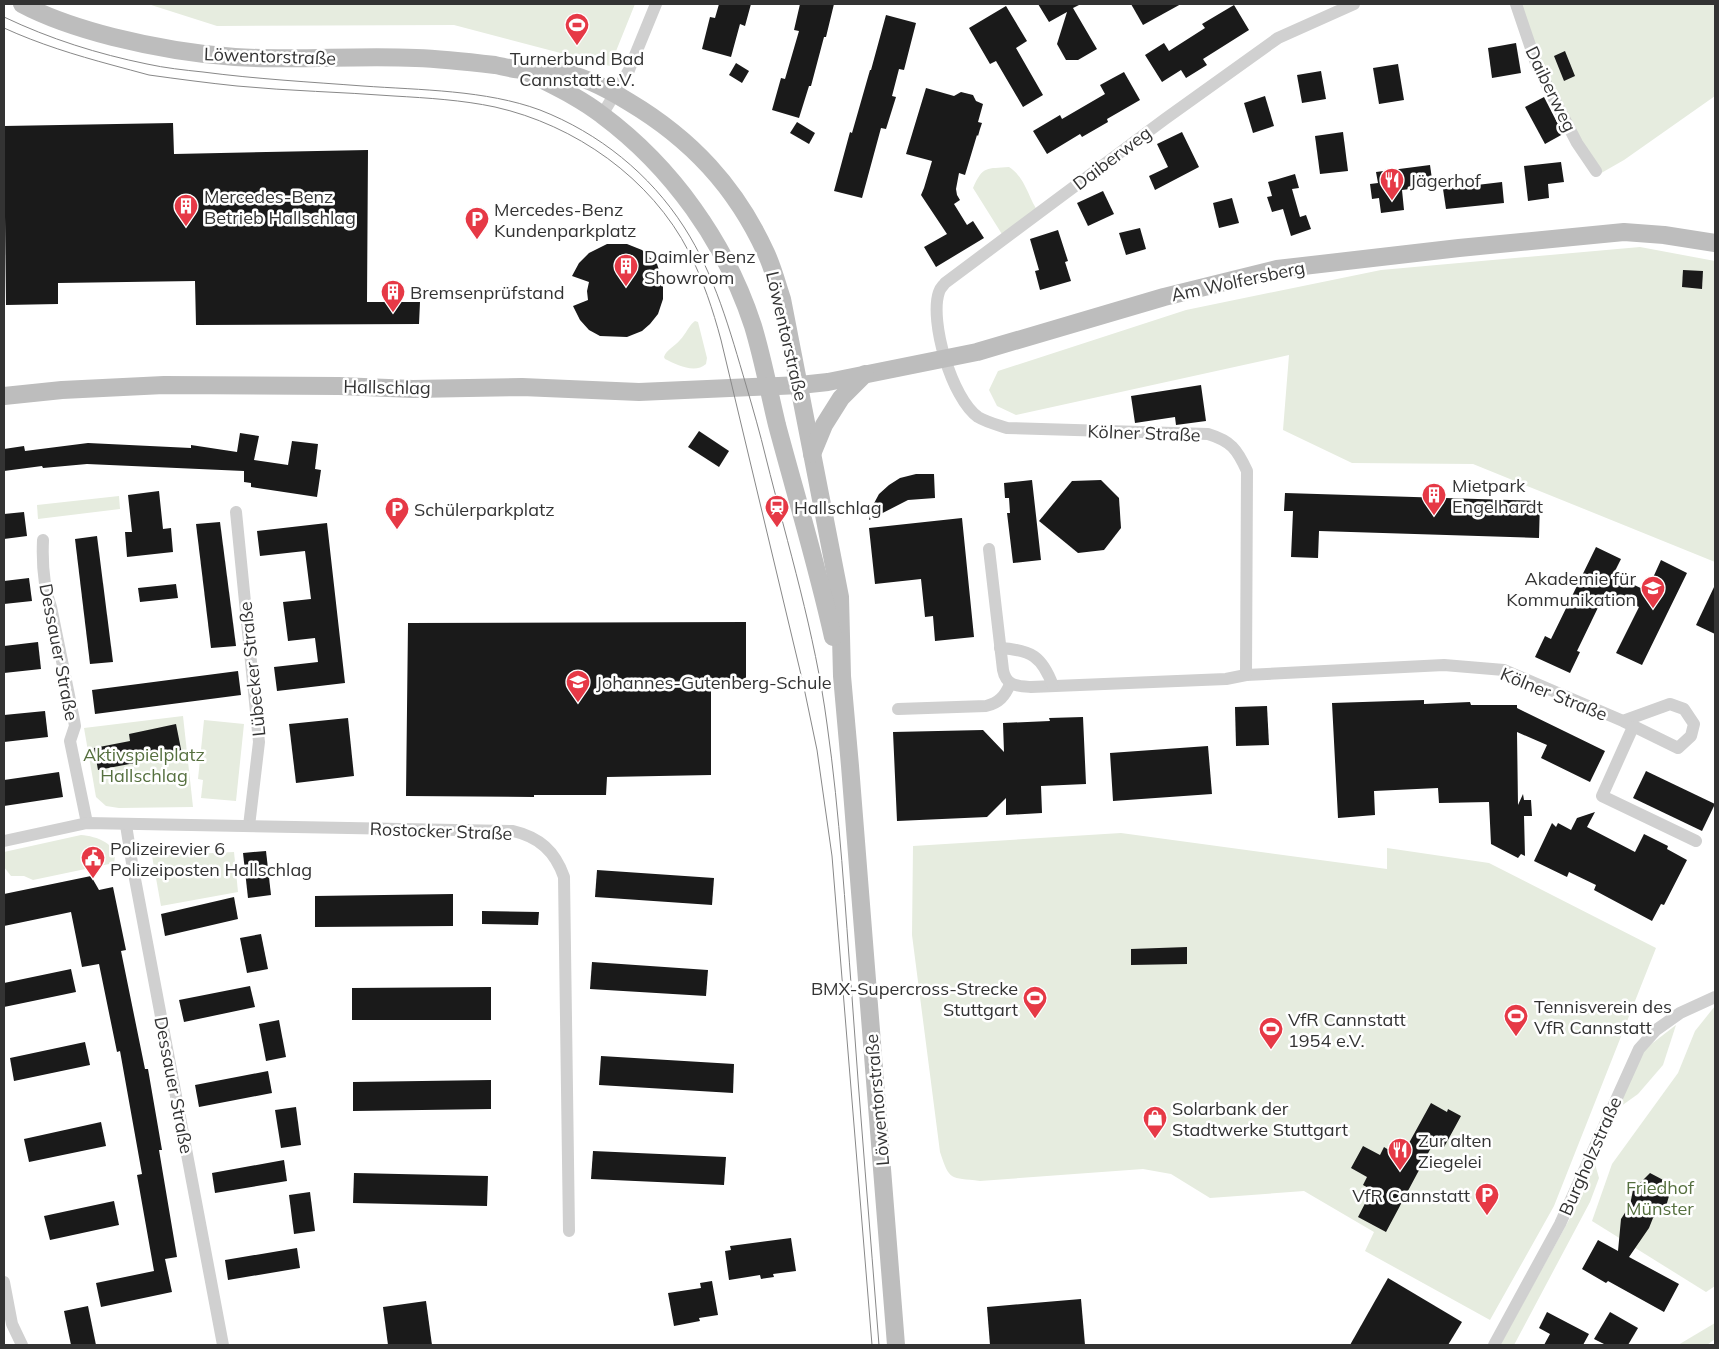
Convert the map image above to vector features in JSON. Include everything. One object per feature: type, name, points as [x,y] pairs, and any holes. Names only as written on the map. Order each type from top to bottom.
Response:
[{"type":"main road","name":"Löwentorstraße","points":[[22,4],[86,30],[157,47],[201,54],[276,58],[414,58],[460,61],[524,70],[556,71],[584,79],[616,94],[654,116],[688,144],[724,183],[748,218],[767,255],[782,299],[840,597],[842,676],[896,1345]]},
{"type":"main road","name":"Löwentorstraße","points":[[524,70],[602,114],[654,159],[699,214],[732,274],[747,308],[762,358],[824,597],[842,676]]},
{"type":"main road","name":"Am Wolfersberg","points":[[800,385],[828,382],[977,352],[1164,297],[1277,269],[1459,248],[1624,232],[1664,235],[1715,243]]},
{"type":"main road","points":[[812,454],[824,424],[837,404],[865,374]]},
{"type":"main road","name":"Hallschlag","points":[[4,396],[62,390],[164,384],[339,386],[413,389],[522,388],[639,392],[769,388],[800,385]]},
{"type":"street","points":[[602,114],[629,70],[656,4]]},
{"type":"street","name":"Daiberweg","points":[[945,359],[937,328],[936,314],[939,290],[946,283],[1165,119],[1278,38],[1354,4]]},
{"type":"street","name":"Daiberweg","points":[[1516,4],[1536,66],[1577,143],[1596,171]]},
{"type":"street","name":"Kölner Straße","points":[[945,359],[958,393],[977,417],[1007,428],[1208,434],[1223,439],[1240,454],[1247,471],[1246,675]]},
{"type":"street","name":"Lübecker Straße","points":[[236,512],[259,742],[249,826]]},
{"type":"street","name":"Dessauer Straße","points":[[43,540],[42,563],[46,593],[51,607],[74,720],[75,726],[70,741],[87,823]]},
{"type":"street","points":[[898,709],[986,706],[995,704],[1002,698],[1010,684],[1004,676],[989,549]]},
{"type":"street","points":[[1000,648],[1028,652],[1041,662],[1053,686]]},
{"type":"street","name":"Kölner Straße","points":[[1010,684],[1031,687],[1226,679],[1246,675],[1444,665],[1504,670],[1678,748],[1691,736],[1694,724],[1684,709],[1670,704],[1628,724]]},
{"type":"street","points":[[1628,724],[1602,796],[1696,841]]},
{"type":"street","name":"Rostocker Straße","points":[[4,841],[87,823],[513,831],[528,835],[552,852],[560,864],[564,877],[569,1231]]},
{"type":"street","name":"Dessauer Straße","points":[[126,825],[223,1345]]},
{"type":"street","name":"Burgholzstraße","points":[[1494,1345],[1560,1224],[1639,1049],[1656,1030],[1680,1013],[1715,997]]},
{"type":"street","points":[[4,1282],[12,1324],[22,1345]]},
{"type":"green space","name":"Turnerbund Bad Cannstatt e.V.","points":[[148,4],[635,4],[610,66],[454,25],[217,26]]},
{"type":"green space","points":[[1514,4],[1715,4],[1715,96],[1624,160],[1596,176]]},
{"type":"green space","points":[[1009,167],[1023,182],[1039,213],[1005,239],[973,188],[980,175],[986,170]]},
{"type":"green space","points":[[1640,247],[1715,261],[1715,562],[1473,464],[1352,463],[1283,430],[1289,355],[1016,415],[997,406],[989,390],[998,371],[1186,310],[1381,270]]},
{"type":"green space","points":[[695,321],[698,322],[707,358],[706,364],[702,367],[691,368],[680,366],[665,359],[664,357],[667,352],[680,340]]},
{"type":"green space","points":[[119,496],[120,509],[38,519],[37,505]]},
{"type":"green space","name":"Aktivspielplatz Hallschlag","points":[[183,716],[193,807],[119,808],[106,806],[96,797],[84,728]]},
{"type":"green space","points":[[204,720],[244,724],[236,801],[201,798],[203,780],[198,779]]},
{"type":"green space","name":"VfR Cannstatt 1954 e.V.","points":[[1121,833],[1387,869],[1387,848],[1489,863],[1656,948],[1554,1206],[1490,1320],[1365,1251],[1374,1232],[1304,1191],[1210,1198],[1171,1174],[1143,1169],[980,1181],[957,1178],[949,1173],[940,1152],[912,935],[913,846]]},
{"type":"green space","points":[[81,835],[100,839],[110,846],[115,856],[114,863],[33,880],[24,876],[11,876],[4,867],[4,852]]},
{"type":"green space","points":[[234,852],[238,892],[161,906],[152,856]]},
{"type":"green space","name":"Friedhof Münster","points":[[1715,1006],[1715,1286],[1706,1292],[1592,1221],[1612,1164],[1678,1073],[1695,1031]]},
{"type":"green space","points":[[1676,1025],[1663,1065],[1638,1094],[1617,1109],[1641,1052]]},
{"type":"green space","points":[[1595,1164],[1599,1178],[1590,1202],[1514,1345],[1500,1345],[1580,1200]]},
{"type":"green space","points":[[1715,1323],[1715,1339],[1707,1345],[1678,1345]]},
{"type":"building","points":[[719,4],[751,4],[745,26],[740,24],[731,57],[702,49],[710,17],[715,18]]},
{"type":"building","points":[[800,4],[834,4],[811,86],[809,86],[799,118],[772,110],[781,78],[785,79],[799,31],[794,30]]},
{"type":"building","points":[[1038,4],[1081,4],[1073,8],[1097,49],[1078,60],[1066,60],[1057,44],[1067,12],[1049,22]]},
{"type":"building","points":[[1131,4],[1181,4],[1143,25]]},
{"type":"building","points":[[1234,5],[1249,30],[1203,59],[1207,65],[1186,78],[1181,70],[1162,82],[1145,55],[1164,43],[1169,51],[1205,28],[1202,24]]},
{"type":"building","points":[[1006,6],[1027,41],[1016,48],[1043,95],[1023,107],[996,61],[990,64],[969,28]]},
{"type":"building","points":[[886,15],[916,23],[904,70],[899,69],[892,96],[896,97],[886,129],[881,128],[862,198],[834,191]]},
{"type":"building","points":[[1516,43],[1521,73],[1492,78],[1488,48]]},
{"type":"building","points":[[1565,51],[1575,76],[1564,81],[1554,56]]},
{"type":"building","points":[[736,63],[749,71],[742,83],[729,75]]},
{"type":"building","points":[[1398,64],[1404,100],[1379,104],[1373,68]]},
{"type":"building","points":[[1321,71],[1326,99],[1302,103],[1297,75]]},
{"type":"building","points":[[1124,72],[1140,100],[1107,119],[1108,122],[1082,137],[1080,134],[1047,154],[1033,131],[1060,115],[1062,119],[1105,94],[1100,85]]},
{"type":"building","points":[[926,88],[954,96],[961,92],[973,95],[976,101],[983,104],[978,122],[982,123],[965,175],[959,173],[956,189],[960,200],[954,204],[967,225],[973,221],[984,238],[936,267],[924,247],[947,234],[921,195],[932,161],[906,154]]},
{"type":"building","points":[[1265,96],[1274,126],[1253,133],[1244,103]]},
{"type":"building","points":[[1544,97],[1563,134],[1545,144],[1525,107]]},
{"type":"building","points":[[797,122],[815,133],[809,144],[790,133]]},
{"type":"building","name":"Mercedes-Benz Betrieb Hallschlag","points":[[173,123],[174,154],[368,150],[367,302],[420,302],[419,324],[196,325],[195,281],[58,283],[58,304],[6,305],[4,126]]},
{"type":"building","points":[[1182,132],[1199,167],[1155,190],[1149,176],[1168,167],[1157,144]]},
{"type":"building","points":[[1343,132],[1348,171],[1320,174],[1315,136]]},
{"type":"building","points":[[1561,162],[1564,182],[1548,184],[1549,198],[1528,201],[1524,166]]},
{"type":"building","points":[[1430,165],[1433,186],[1402,190],[1404,210],[1381,213],[1379,198],[1372,199],[1370,184],[1378,183],[1376,172]]},
{"type":"building","points":[[1295,174],[1299,188],[1292,189],[1300,217],[1306,215],[1311,229],[1291,236],[1283,209],[1272,212],[1267,197],[1272,196],[1268,182]]},
{"type":"building","points":[[1502,182],[1504,203],[1446,209],[1443,189]]},
{"type":"building","points":[[1103,191],[1114,214],[1088,226],[1077,203]]},
{"type":"building","points":[[1232,198],[1239,223],[1219,228],[1213,203]]},
{"type":"building","points":[[1140,228],[1146,249],[1126,255],[1119,233]]},
{"type":"building","points":[[1058,230],[1068,261],[1065,262],[1071,281],[1040,290],[1035,271],[1039,270],[1030,239]]},
{"type":"building","name":"Daimler Benz Showroom","points":[[607,244],[627,244],[642,250],[657,264],[663,282],[663,299],[658,314],[642,331],[627,337],[600,336],[589,330],[580,320],[573,306],[588,300],[589,282],[572,276],[579,263],[589,253]]},
{"type":"building","points":[[1683,270],[1703,271],[1702,289],[1682,287]]},
{"type":"building","points":[[1201,385],[1206,421],[1176,425],[1175,417],[1135,423],[1131,396]]},
{"type":"building","points":[[699,431],[729,451],[719,467],[688,447]]},
{"type":"building","points":[[240,433],[259,436],[254,460],[288,465],[292,441],[318,444],[315,469],[321,470],[317,497],[251,487],[251,483],[244,482],[244,471],[87,464],[43,468],[42,466],[4,471],[4,449],[24,446],[25,451],[88,443],[191,448],[191,445],[237,452]]},
{"type":"building","points":[[916,474],[934,474],[935,498],[908,500],[869,520],[872,507],[879,494],[900,478]]},
{"type":"building","points":[[1032,480],[1041,560],[1013,563],[1007,513],[1010,513],[1009,498],[1005,498],[1004,483]]},
{"type":"building","points":[[1101,480],[1119,498],[1121,528],[1104,550],[1078,553],[1039,521],[1072,481]]},
{"type":"building","points":[[159,491],[163,529],[171,528],[173,552],[127,557],[125,532],[132,532],[128,495]]},
{"type":"building","name":"Mietpark Engelhardt","points":[[1285,493],[1540,501],[1539,538],[1319,531],[1318,558],[1291,557],[1293,511],[1284,511]]},
{"type":"building","points":[[24,512],[27,536],[4,539],[4,514]]},
{"type":"building","points":[[962,518],[974,637],[935,641],[933,616],[925,617],[921,579],[875,584],[869,528]]},
{"type":"building","points":[[220,522],[236,646],[211,648],[196,524]]},
{"type":"building","points":[[327,523],[345,683],[277,691],[274,667],[318,662],[315,638],[288,641],[283,602],[311,599],[305,551],[260,556],[257,531]]},
{"type":"building","points":[[97,536],[113,662],[90,664],[75,539]]},
{"type":"building","points":[[1596,547],[1621,559],[1613,575],[1647,591],[1661,560],[1687,573],[1642,665],[1616,653],[1639,607],[1606,591],[1577,651],[1580,652],[1570,673],[1535,657],[1545,636],[1551,639]]},
{"type":"building","points":[[29,578],[32,601],[4,604],[4,581]]},
{"type":"building","points":[[176,584],[178,598],[140,602],[138,588]]},
{"type":"building","points":[[1715,585],[1715,634],[1696,625]]},
{"type":"building","points":[[746,622],[746,680],[711,680],[711,775],[607,777],[606,795],[534,795],[534,797],[406,796],[408,623]]},
{"type":"building","points":[[38,642],[41,669],[4,673],[4,646]]},
{"type":"building","points":[[238,671],[241,695],[95,714],[92,690]]},
{"type":"building","points":[[1424,700],[1424,704],[1470,702],[1471,705],[1517,705],[1517,708],[1605,751],[1590,782],[1541,758],[1547,745],[1517,732],[1518,805],[1523,794],[1524,800],[1531,800],[1532,816],[1524,816],[1525,856],[1521,854],[1518,858],[1491,844],[1489,802],[1439,803],[1438,788],[1374,791],[1375,815],[1338,818],[1332,703]]},
{"type":"building","points":[[1267,706],[1269,745],[1236,746],[1235,707]]},
{"type":"building","points":[[45,711],[48,737],[4,742],[4,715]]},
{"type":"building","points":[[1083,717],[1086,784],[1041,786],[1042,813],[1006,815],[1006,798],[987,817],[897,821],[893,732],[983,730],[1004,752],[1003,723],[1050,721],[1049,718]]},
{"type":"building","points":[[348,718],[354,776],[296,783],[289,724]]},
{"type":"building","points":[[176,724],[182,754],[98,770],[94,748],[130,741],[129,734]]},
{"type":"building","points":[[1208,746],[1212,794],[1113,801],[1110,753]]},
{"type":"building","points":[[1646,771],[1715,804],[1702,831],[1633,798]]},
{"type":"building","points":[[59,772],[63,797],[4,806],[4,780]]},
{"type":"building","points":[[1595,812],[1587,827],[1635,852],[1644,834],[1668,846],[1667,849],[1687,860],[1664,905],[1661,904],[1652,921],[1594,890],[1596,885],[1569,872],[1567,877],[1534,861],[1552,823],[1556,827],[1558,823],[1571,830],[1577,818]]},
{"type":"building","points":[[266,851],[271,895],[248,898],[243,853]]},
{"type":"building","points":[[597,870],[714,878],[712,905],[595,897]]},
{"type":"building","points":[[91,876],[99,890],[113,887],[126,950],[121,951],[145,1069],[148,1069],[177,1257],[165,1259],[172,1292],[101,1307],[96,1283],[154,1271],[137,1175],[142,1174],[120,1051],[117,1052],[99,964],[82,967],[71,912],[4,926],[4,894]]},
{"type":"building","points":[[453,894],[453,926],[315,927],[315,896]]},
{"type":"building","points":[[234,897],[238,919],[165,936],[161,914]]},
{"type":"building","points":[[482,911],[539,912],[538,925],[482,924]]},
{"type":"building","points":[[261,934],[268,969],[247,973],[240,938]]},
{"type":"building","points":[[1187,947],[1187,964],[1131,965],[1131,949]]},
{"type":"building","points":[[592,962],[708,970],[706,996],[590,989]]},
{"type":"building","points":[[71,969],[76,992],[4,1007],[4,983]]},
{"type":"building","points":[[250,986],[255,1007],[184,1022],[179,1000]]},
{"type":"building","points":[[491,987],[491,1020],[352,1020],[352,988]]},
{"type":"building","points":[[279,1020],[286,1057],[266,1061],[259,1024]]},
{"type":"building","points":[[85,1042],[90,1065],[14,1081],[10,1058]]},
{"type":"building","points":[[601,1056],[734,1064],[733,1093],[599,1085]]},
{"type":"building","points":[[268,1071],[272,1093],[199,1107],[195,1085]]},
{"type":"building","points":[[491,1080],[491,1109],[353,1111],[353,1082]]},
{"type":"building","points":[[1431,1103],[1447,1112],[1448,1109],[1461,1116],[1443,1149],[1433,1144],[1386,1232],[1358,1217],[1372,1190],[1363,1185],[1367,1177],[1351,1168],[1363,1146],[1380,1155],[1384,1147],[1392,1152],[1400,1138],[1409,1143]]},
{"type":"building","points":[[296,1107],[301,1145],[281,1148],[275,1110]]},
{"type":"building","points":[[101,1122],[106,1146],[29,1162],[24,1139]]},
{"type":"building","points":[[593,1151],[726,1157],[724,1185],[591,1179]]},
{"type":"building","points":[[284,1160],[287,1181],[215,1193],[212,1173]]},
{"type":"building","points":[[354,1173],[488,1176],[487,1206],[353,1203]]},
{"type":"building","points":[[1650,1173],[1669,1183],[1664,1193],[1669,1196],[1665,1210],[1653,1218],[1649,1228],[1629,1257],[1679,1284],[1664,1312],[1582,1269],[1598,1240],[1618,1251],[1621,1219],[1630,1205],[1633,1190]]},
{"type":"building","points":[[310,1192],[315,1231],[294,1234],[289,1195]]},
{"type":"building","points":[[114,1201],[119,1225],[50,1240],[44,1216]]},
{"type":"building","points":[[791,1238],[796,1271],[773,1274],[774,1277],[761,1279],[760,1275],[729,1280],[725,1251],[731,1250],[730,1246]]},
{"type":"building","points":[[297,1248],[300,1268],[228,1280],[225,1260]]},
{"type":"building","points":[[1388,1278],[1462,1322],[1448,1345],[1350,1345]]},
{"type":"building","points":[[712,1281],[718,1315],[699,1318],[700,1321],[674,1326],[668,1293],[701,1288],[700,1283]]},
{"type":"building","points":[[1081,1299],[1085,1345],[990,1345],[987,1307]]},
{"type":"building","points":[[426,1301],[432,1345],[388,1345],[383,1307]]},
{"type":"building","points":[[88,1306],[96,1345],[71,1345],[64,1311]]},
{"type":"building","points":[[1547,1312],[1589,1334],[1583,1345],[1544,1345],[1550,1334],[1539,1328]]},
{"type":"building","points":[[1610,1312],[1638,1328],[1628,1345],[1606,1345],[1594,1339]]},
{"type":"tram line","points":[[4,17],[74,45],[110,56],[161,67],[263,78],[453,92],[519,103],[562,119],[603,143],[639,173],[684,227],[705,264],[728,324],[759,430],[816,656],[822,690],[839,826],[879,1345]]},
{"type":"tram line","points":[[4,28],[57,49],[149,75],[257,88],[458,101],[495,107],[525,115],[582,141],[608,158],[632,178],[673,225],[699,273],[721,340],[803,683],[817,750],[832,856],[872,1345]]},
{"type":"place","name":"Turnerbund Bad Cannstatt e.V.","points":[[577,46]]},
{"type":"place","name":"Jägerhof","points":[[1392,201]]},
{"type":"place","name":"Mercedes-Benz Betrieb Hallschlag","points":[[186,227]]},
{"type":"place","name":"Mercedes-Benz Kundenparkplatz","points":[[477,240]]},
{"type":"place","name":"Daimler Benz Showroom","points":[[626,287]]},
{"type":"place","name":"Bremsenprüfstand","points":[[393,313]]},
{"type":"place","name":"Mietpark Engelhardt","points":[[1434,516]]},
{"type":"place","name":"Hallschlag","points":[[777,528]]},
{"type":"place","name":"Schülerparkplatz","points":[[397,530]]},
{"type":"place","name":"Akademie für Kommunikation","points":[[1653,609]]},
{"type":"place","name":"Johannes-Gutenberg-Schule","points":[[578,703]]},
{"type":"place","name":"Polizeirevier 6 Polizeiposten Hallschlag","points":[[93,879]]},
{"type":"place","name":"BMX-Supercross-Strecke Stuttgart","points":[[1035,1019]]},
{"type":"place","name":"Tennisverein des VfR Cannstatt","points":[[1516,1037]]},
{"type":"place","name":"VfR Cannstatt 1954 e.V.","points":[[1271,1050]]},
{"type":"place","name":"Solarbank der Stadtwerke Stuttgart","points":[[1155,1139]]},
{"type":"place","name":"Zur alten Ziegelei","points":[[1400,1171]]},
{"type":"place","name":"VfR Cannstatt","points":[[1487,1216]]}]
